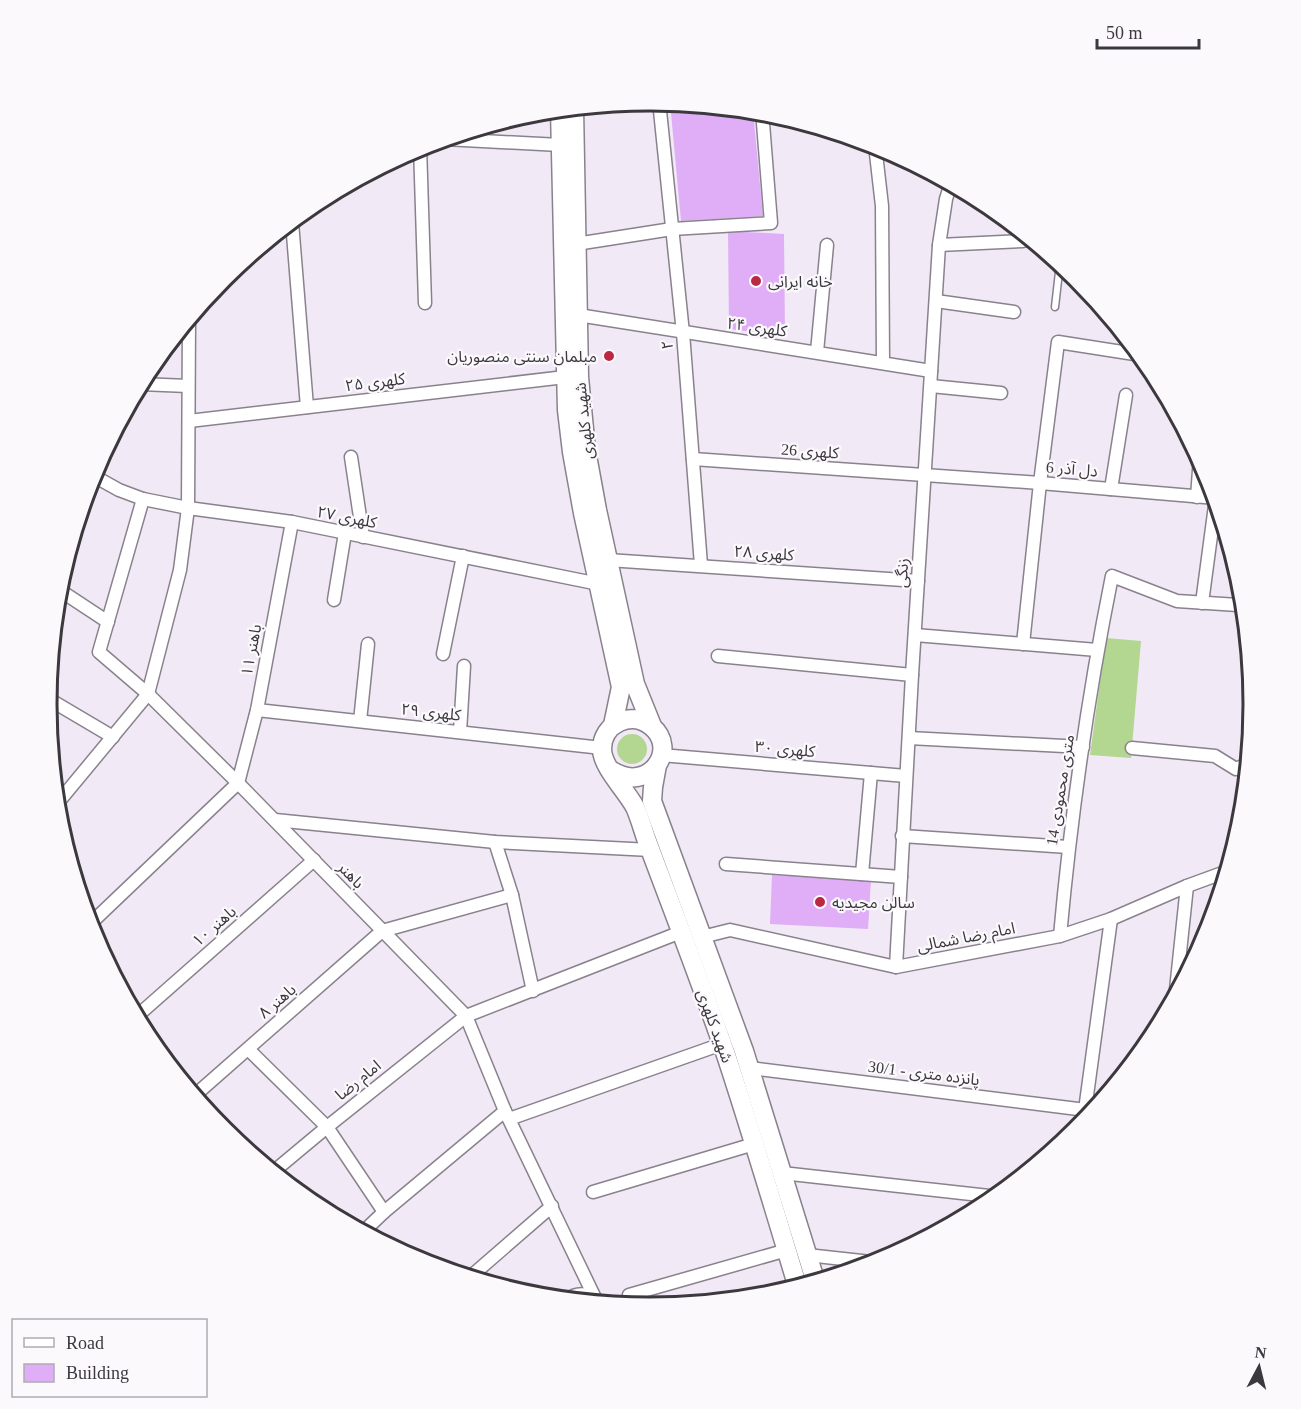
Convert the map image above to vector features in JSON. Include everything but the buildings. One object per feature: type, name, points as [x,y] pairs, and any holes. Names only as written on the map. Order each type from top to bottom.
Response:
[{"type":"main road","name":"شهید کلهری","points":[[574,116],[579,377],[586,450],[635,684],[652,726]]},
{"type":"main road","name":"شهید کلهری","points":[[560,118],[565,377],[572,452],[621,687],[613,725]]},
{"type":"main road","points":[[633,718],[652,726],[662,744],[659,760],[650,772],[631,779],[621,777],[612,771],[605,763],[602,748],[606,733],[613,725],[633,718]]},
{"type":"main road","name":"شهید کلهری","points":[[659,760],[652,801],[750,1068],[813,1275]]},
{"type":"main road","name":"شهید کلهری","points":[[612,771],[635,807],[722,1044],[796,1280]]},
{"type":"street","name":"۲","points":[[660,111],[683,333],[701,565]]},
{"type":"street","points":[[576,244],[672,229],[771,223],[763,122]]},
{"type":"street","points":[[466,140],[560,145]]},
{"type":"street","points":[[876,155],[882,206],[883,363]]},
{"type":"street","points":[[420,157],[425,303]]},
{"type":"street","name":"زنگی","points":[[896,967],[939,245],[948,192]]},
{"type":"street","points":[[293,231],[307,407]]},
{"type":"street","points":[[939,245],[1022,242]]},
{"type":"street","points":[[817,352],[827,245]]},
{"type":"street","points":[[936,301],[1014,312]]},
{"type":"street","name":"کلهری ۲۴","points":[[578,315],[931,370]]},
{"type":"street","points":[[64,795],[148,694],[180,570],[188,508],[189,332]]},
{"type":"street","points":[[1023,644],[1058,342],[1128,353]]},
{"type":"street","name":"کلهری ۲۵","points":[[189,421],[565,377]]},
{"type":"street","points":[[151,384],[188,386]]},
{"type":"street","points":[[931,386],[1000,393]]},
{"type":"street","points":[[1111,489],[1126,395]]},
{"type":"street","points":[[351,457],[363,537]]},
{"type":"street","name":"کلهری 26","points":[[693,459],[924,476]]},
{"type":"street","name":"دل آذر 6","points":[[924,476],[1040,483],[1207,498]]},
{"type":"street","points":[[1197,497],[1199,476]]},
{"type":"street","name":"کلهری ۲۷","points":[[101,480],[143,499],[188,508],[292,522],[598,584]]},
{"type":"street","name":"باهنر","points":[[143,499],[99,652],[148,694],[238,783],[466,1016],[507,1115],[595,1295]]},
{"type":"street","points":[[1214,516],[1202,603],[1235,605]]},
{"type":"street","name":"باهنر ۱۱","points":[[238,783],[256,710],[292,522]]},
{"type":"street","points":[[334,600],[345,533]]},
{"type":"street","points":[[443,654],[463,556]]},
{"type":"street","name":"کلهری ۲۸","points":[[608,560],[918,581]]},
{"type":"street","name":"14 متری محمودی","points":[[1059,936],[1068,847],[1097,650],[1112,576],[1177,601],[1202,603]]},
{"type":"street","points":[[67,595],[108,622]]},
{"type":"street","points":[[915,635],[1097,650]]},
{"type":"street","points":[[360,721],[368,644]]},
{"type":"street","points":[[718,656],[912,675]]},
{"type":"street","points":[[460,732],[464,666]]},
{"type":"street","points":[[57,704],[113,737]]},
{"type":"street","name":"کلهری ۲۹","points":[[256,710],[602,748]]},
{"type":"street","points":[[909,738],[1083,747]]},
{"type":"street","points":[[1132,748],[1215,756],[1236,769],[1241,767]]},
{"type":"street","name":"کلهری ۳۰","points":[[659,760],[906,776]]},
{"type":"street","points":[[862,874],[871,773]]},
{"type":"street","points":[[97,918],[238,783]]},
{"type":"street","points":[[274,820],[495,842],[651,850]]},
{"type":"street","points":[[902,836],[1068,847]]},
{"type":"street","points":[[495,842],[512,895],[533,991]]},
{"type":"street","name":"باهنر ۱۰","points":[[143,1011],[314,860]]},
{"type":"street","points":[[726,864],[901,877]]},
{"type":"street","name":"امام رضا شمالی","points":[[702,937],[730,930],[896,967],[1059,936],[1111,919],[1187,886],[1219,875]]},
{"type":"street","points":[[1177,977],[1187,886]]},
{"type":"street","points":[[382,931],[512,895]]},
{"type":"street","points":[[1091,1102],[1111,919]]},
{"type":"street","name":"باهنر ۸","points":[[200,1091],[382,931]]},
{"type":"street","name":"امام رضا","points":[[279,1167],[466,1016],[681,932]]},
{"type":"street","points":[[369,1226],[507,1115],[722,1044]]},
{"type":"street","points":[[248,1049],[327,1127],[384,1212]]},
{"type":"street","name":"30/1 - پانزده متری","points":[[750,1068],[1083,1110]]},
{"type":"street","points":[[593,1192],[754,1144]]},
{"type":"street","points":[[782,1173],[984,1195]]},
{"type":"street","points":[[476,1272],[552,1206]]},
{"type":"street","points":[[629,1295],[787,1250]]},
{"type":"street","points":[[807,1255],[858,1261]]},
{"type":"lane","points":[[1055,307],[1059,274]]},
{"type":"green space","points":[[1106,638],[1141,641],[1131,758],[1090,755]]},
{"type":"green space","points":[[632,734],[642,739],[647,749],[642,759],[632,764],[622,759],[617,749],[622,739]]},
{"type":"place","name":"خانه ایرانی","points":[[756,281]]},
{"type":"place","name":"مبلمان سنتی منصوریان","points":[[609,356]]},
{"type":"place","name":"سالن مجیدیه","points":[[820,902]]}]
